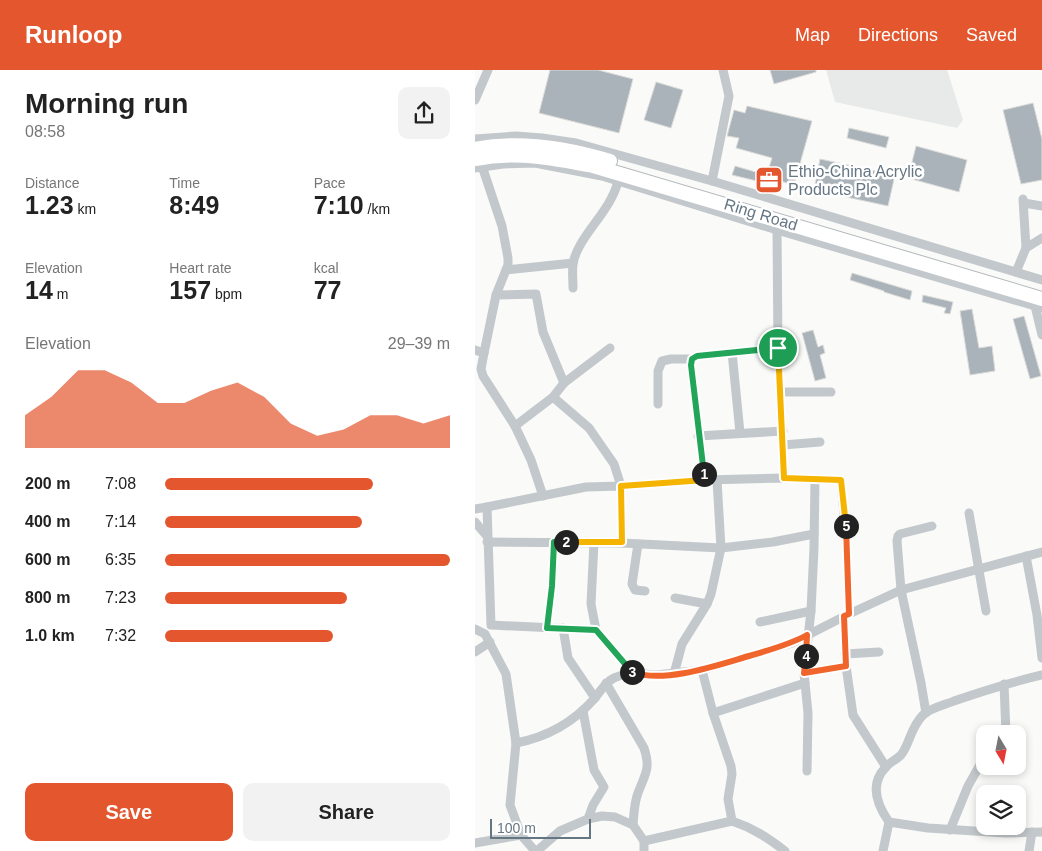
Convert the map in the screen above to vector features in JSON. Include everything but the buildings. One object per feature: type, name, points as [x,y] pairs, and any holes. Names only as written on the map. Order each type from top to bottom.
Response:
[{"type":"highway","name":"Ring Road","points":[[475,149],[524,145],[590,155],[1042,289]]},
{"type":"highway","name":"Ring Road","points":[[477,164],[515,155],[536,155],[593,166],[1040,304]]},
{"type":"street","points":[[475,100],[488,70]]},
{"type":"street","points":[[712,181],[729,96],[723,70]]},
{"type":"street","points":[[475,139],[516,136],[567,142],[712,181],[1042,280]]},
{"type":"street","points":[[543,496],[531,460],[515,426],[483,376],[481,369],[479,351],[496,295],[506,270],[508,258],[501,226],[477,164],[535,163],[619,181],[777,230],[1040,304],[1042,335]]},
{"type":"street","points":[[573,288],[573,263],[579,247],[616,192],[619,181]]},
{"type":"street","points":[[1016,272],[1026,248],[1024,201],[1042,206]]},
{"type":"street","points":[[777,230],[778,348],[784,478]]},
{"type":"street","points":[[1026,248],[1042,238]]},
{"type":"street","points":[[506,270],[573,263]]},
{"type":"street","points":[[496,295],[536,294],[543,332],[564,383]]},
{"type":"street","points":[[515,426],[553,397],[564,383],[610,348]]},
{"type":"street","points":[[658,404],[657,371],[662,361],[778,348]]},
{"type":"street","points":[[733,352],[740,434]]},
{"type":"street","points":[[692,359],[691,365],[705,480]]},
{"type":"street","points":[[781,392],[831,392]]},
{"type":"street","points":[[553,397],[589,428],[615,464],[621,486],[622,542]]},
{"type":"street","points":[[699,436],[783,431]]},
{"type":"street","points":[[783,444],[821,442]]},
{"type":"street","points":[[475,509],[586,488],[705,480],[784,478],[842,480],[847,550],[845,654],[853,715],[886,767]]},
{"type":"street","points":[[807,771],[808,713],[805,678],[807,635],[811,611],[815,478]]},
{"type":"street","points":[[674,674],[682,644],[707,604],[711,594],[721,548],[717,480]]},
{"type":"street","points":[[485,634],[491,625],[487,507]]},
{"type":"street","points":[[969,513],[986,611]]},
{"type":"street","points":[[475,522],[487,539]]},
{"type":"street","points":[[925,713],[921,683],[901,590],[897,541],[898,536],[932,526]]},
{"type":"street","points":[[487,539],[554,542],[622,542],[721,548],[759,544],[814,534]]},
{"type":"street","points":[[547,628],[552,586],[554,542]]},
{"type":"street","points":[[594,542],[591,604],[596,630],[633,673]]},
{"type":"street","points":[[638,544],[632,584],[635,590],[645,591]]},
{"type":"street","points":[[516,743],[531,740],[565,726],[583,711],[606,683],[618,675],[633,673],[646,675],[674,674],[702,670],[792,643],[846,615],[901,590],[1042,552]]},
{"type":"street","points":[[1027,556],[1042,658]]},
{"type":"street","points":[[675,598],[707,604]]},
{"type":"street","points":[[760,622],[811,611]]},
{"type":"street","points":[[491,625],[596,630]]},
{"type":"street","points":[[563,628],[568,658],[595,698]]},
{"type":"street","points":[[475,629],[485,634],[506,674],[516,743],[510,804],[521,835],[536,851],[560,831],[588,819],[609,816],[633,825],[644,841],[644,851]]},
{"type":"street","points":[[475,652],[490,642]]},
{"type":"street","points":[[845,654],[879,652]]},
{"type":"street","points":[[713,713],[805,678],[846,666]]},
{"type":"street","points":[[702,670],[713,713],[731,766],[728,798],[732,821]]},
{"type":"street","points":[[1042,675],[1004,684],[925,713],[913,727],[903,752],[878,777],[876,792],[881,811],[889,822],[950,830],[1005,833],[1042,832]]},
{"type":"street","points":[[606,683],[644,748],[647,758],[647,774],[638,794],[633,825]]},
{"type":"street","points":[[1004,684],[1006,725]]},
{"type":"street","points":[[583,711],[594,770],[604,787],[593,805],[588,819]]},
{"type":"street","points":[[950,830],[967,786],[976,771]]},
{"type":"street","points":[[644,841],[732,821],[749,826],[785,851]]},
{"type":"street","points":[[883,851],[889,822]]},
{"type":"street","points":[[1029,851],[1031,832]]},
{"type":"street","points":[[475,843],[521,835]]},
{"type":"shaded area","points":[[826,70],[947,70],[963,120],[957,128],[835,102]]},
{"type":"place","name":"Ethio-China Acrylic Products Plc","points":[[769,180]]},
{"type":"route","points":[[778,348],[784,478],[836,479],[842,482],[849,614],[844,616],[846,666],[804,673],[807,635],[792,643],[702,670],[646,675],[633,673],[596,630],[547,628],[552,586],[554,542],[622,542],[621,486],[705,480],[691,365],[692,359],[697,356],[778,348]]}]
